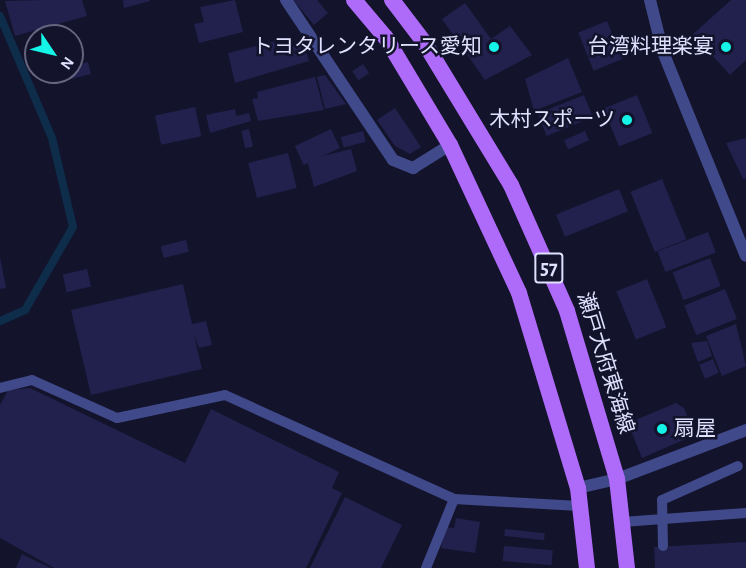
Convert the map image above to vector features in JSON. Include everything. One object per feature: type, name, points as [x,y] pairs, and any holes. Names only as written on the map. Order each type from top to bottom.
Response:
[{"type":"main road","name":"57","points":[[354,0],[386,38],[450,145],[519,293],[578,488],[587,568]]},
{"type":"main road","name":"瀬戸大府東海線","points":[[392,0],[424,42],[530,224],[567,311],[617,479],[627,568]]},
{"type":"street","points":[[286,0],[393,160],[413,168],[450,145]]},
{"type":"street","points":[[650,0],[663,52],[746,256]]},
{"type":"street","points":[[578,488],[617,479],[746,430]]},
{"type":"lane","points":[[0,388],[32,380],[117,418],[225,395],[454,499],[580,506]]},
{"type":"lane","points":[[663,546],[662,500],[742,465]]},
{"type":"lane","points":[[426,568],[454,499]]},
{"type":"lane","points":[[622,522],[746,513]]},
{"type":"building","points":[[82,0],[87,16],[58,24],[24,24],[24,34],[15,36],[5,1]]},
{"type":"building","points":[[123,0],[150,0],[150,1],[124,8]]},
{"type":"building","points":[[235,0],[243,32],[199,43],[194,24],[204,22],[200,7]]},
{"type":"building","points":[[293,0],[317,0],[328,13],[314,25]]},
{"type":"building","name":"台湾料理楽宴","points":[[731,0],[746,0],[746,60],[730,75],[693,34]]},
{"type":"building","name":"トヨタレンタリース愛知","points":[[465,3],[491,39],[510,26],[532,55],[485,80],[442,19]]},
{"type":"building","points":[[607,21],[622,59],[594,71],[578,33]]},
{"type":"building","points":[[285,39],[290,57],[288,46],[304,42],[309,61],[235,83],[228,53]]},
{"type":"building","points":[[568,58],[582,92],[534,111],[525,79]]},
{"type":"building","points":[[88,62],[91,74],[84,76],[84,63]]},
{"type":"building","points":[[363,64],[369,73],[358,80],[352,71]]},
{"type":"building","points":[[325,75],[346,104],[325,109],[317,77]]},
{"type":"building","points":[[315,77],[324,110],[258,121],[252,99],[258,98],[257,92]]},
{"type":"building","points":[[584,95],[593,117],[547,136],[538,114]]},
{"type":"building","name":"木村スポーツ","points":[[637,95],[652,133],[619,147],[604,108]]},
{"type":"building","points":[[195,107],[201,136],[161,145],[155,116]]},
{"type":"building","points":[[395,108],[421,147],[410,154],[395,146],[377,120]]},
{"type":"building","points":[[235,109],[236,116],[249,113],[251,121],[210,133],[206,115]]},
{"type":"building","points":[[249,129],[253,147],[245,148],[241,131]]},
{"type":"building","points":[[331,129],[340,148],[304,165],[295,146]]},
{"type":"building","points":[[363,131],[366,142],[344,148],[341,137]]},
{"type":"building","points":[[585,131],[589,140],[568,149],[564,140]]},
{"type":"building","points":[[746,138],[746,178],[743,179],[726,143]]},
{"type":"building","points":[[351,149],[357,171],[314,187],[307,160]]},
{"type":"building","points":[[288,153],[297,188],[257,198],[248,163]]},
{"type":"building","points":[[662,179],[686,239],[655,252],[630,192]]},
{"type":"building","points":[[619,189],[628,211],[565,237],[556,214]]},
{"type":"building","points":[[708,232],[716,253],[665,272],[658,251]]},
{"type":"building","points":[[186,240],[189,252],[164,258],[161,246]]},
{"type":"building","points":[[0,257],[6,288],[0,289]]},
{"type":"building","points":[[710,258],[721,286],[683,300],[673,272]]},
{"type":"building","points":[[87,269],[91,287],[67,292],[63,275]]},
{"type":"building","points":[[647,279],[666,327],[636,340],[616,291]]},
{"type":"building","points":[[183,284],[192,324],[206,321],[212,345],[199,348],[194,335],[202,369],[91,395],[71,310]]},
{"type":"building","points":[[725,289],[737,319],[696,335],[684,305]]},
{"type":"building","points":[[736,324],[746,366],[722,376],[706,336]]},
{"type":"building","points":[[707,341],[712,356],[698,362],[691,343]]},
{"type":"building","points":[[713,359],[719,373],[705,379],[699,365]]},
{"type":"building","points":[[30,388],[185,463],[211,409],[339,472],[332,488],[342,493],[306,568],[54,568],[0,538],[0,405],[8,390]]},
{"type":"building","name":"扇屋","points":[[676,403],[684,408],[695,435],[642,458],[628,423]]},
{"type":"building","points":[[345,497],[402,525],[381,568],[310,568]]},
{"type":"building","points":[[456,518],[480,522],[475,553],[441,548],[445,527],[454,528]]},
{"type":"building","points":[[505,529],[545,533],[544,540],[504,536]]},
{"type":"building","points":[[746,542],[746,568],[655,568],[654,547]]},
{"type":"building","points":[[504,546],[553,550],[552,565],[503,561]]},
{"type":"building","points":[[22,554],[36,561],[51,568],[16,568]]},
{"type":"waterway","points":[[0,16],[52,138],[73,227],[25,310],[0,321]]},
{"type":"place","name":"トヨタレンタリース愛知","points":[[494,47]]},
{"type":"place","name":"台湾料理楽宴","points":[[726,47]]},
{"type":"place","name":"木村スポーツ","points":[[627,120]]},
{"type":"place","name":"扇屋","points":[[662,429]]}]
